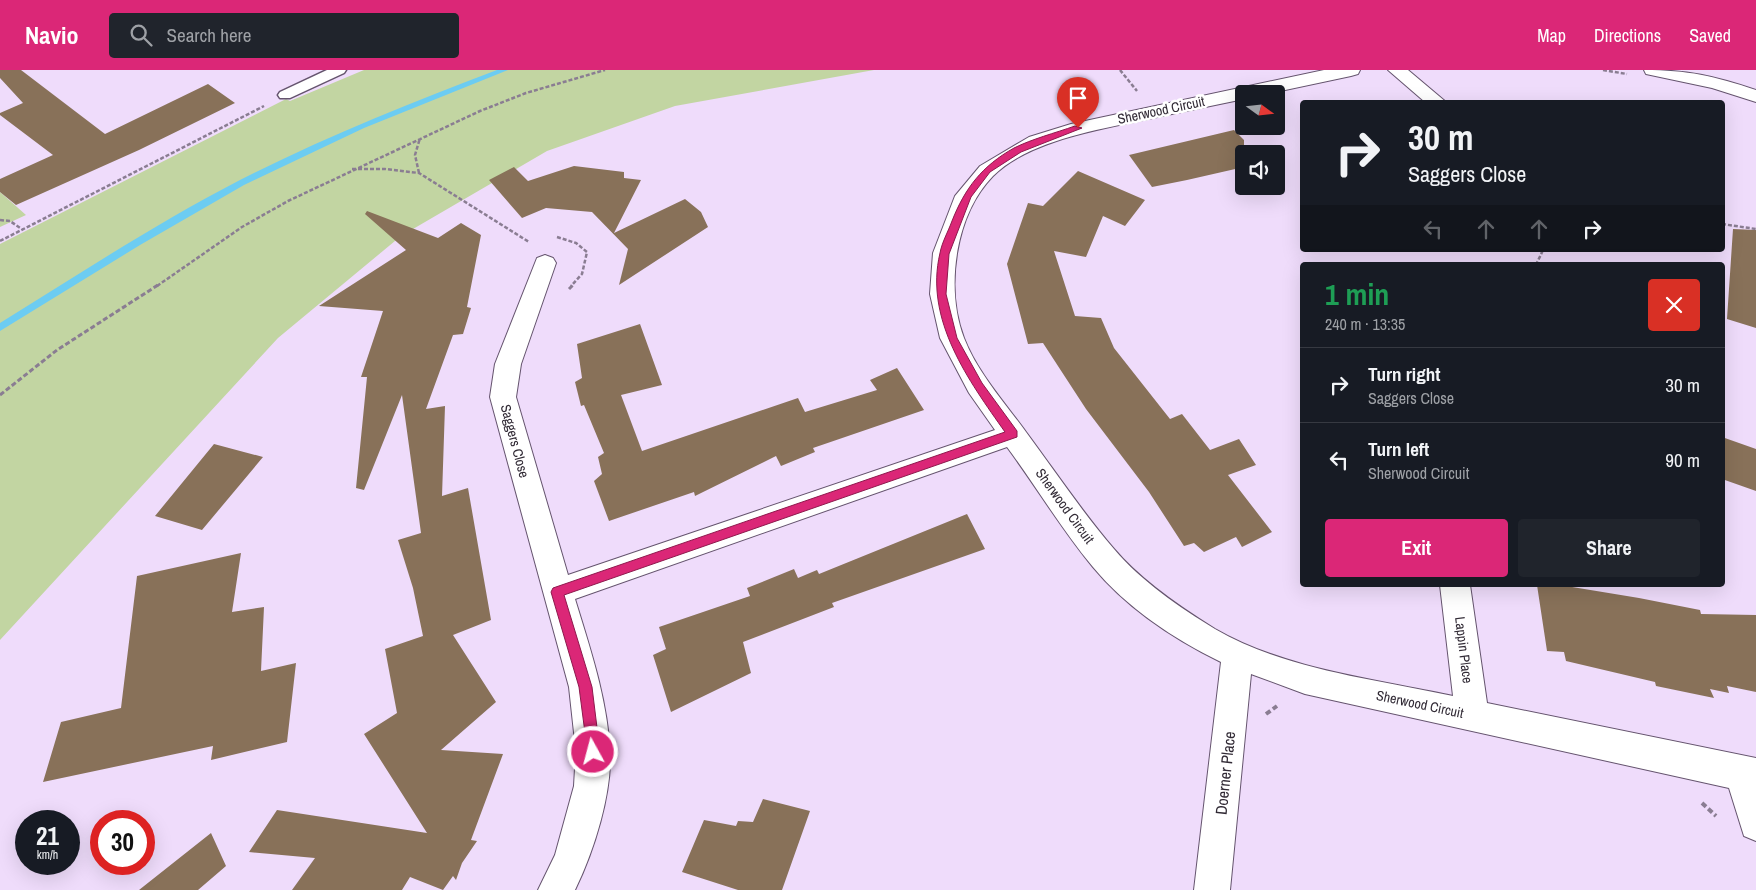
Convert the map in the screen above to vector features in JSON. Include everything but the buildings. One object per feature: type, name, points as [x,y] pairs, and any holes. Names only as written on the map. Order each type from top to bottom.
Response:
[{"type":"street","name":"Sherwood Circuit","points":[[1351,70],[1078,128],[1018,150],[987,170],[966,196],[944,254],[942,294],[952,338],[978,386],[1104,559],[1148,601],[1205,639],[1237,655],[1305,679],[1749,775]]},
{"type":"street","points":[[1396,70],[1434,100]]},
{"type":"street","points":[[1653,70],[1716,83],[1756,96]]},
{"type":"street","name":"Saggers Close","points":[[544,247],[508,364],[503,397],[585,687],[593,752],[591,786],[571,860],[556,890]]},
{"type":"street","points":[[557,592],[1013,434]]},
{"type":"street","name":"Lappin Place","points":[[1455,587],[1472,715]]},
{"type":"street","name":"Doerner Place","points":[[1212,890],[1237,655]]},
{"type":"street","points":[[1749,775],[1756,824]]},
{"type":"lane","points":[[285,95],[323,73],[339,70]]},
{"type":"path","points":[[0,395],[57,350],[163,282],[242,227],[352,169],[420,138],[526,93],[605,70]]},
{"type":"path","points":[[0,241],[285,95]]},
{"type":"path","points":[[419,173],[414,162],[414,150],[420,138]]},
{"type":"path","points":[[352,169],[385,169],[419,173],[517,233],[528,243],[544,247],[576,243],[587,252],[582,274],[566,294]]},
{"type":"path","points":[[0,220],[10,221],[24,230]]},
{"type":"path","points":[[1725,224],[1756,229]]},
{"type":"green space","points":[[364,70],[874,70],[675,106],[547,151],[401,236],[278,338],[0,640],[0,244],[286,99],[290,101]]},
{"type":"green space","points":[[0,192],[26,215],[0,227]]},
{"type":"waterway","points":[[0,328],[137,243],[241,183],[361,127],[504,70]]},
{"type":"route","points":[[593,752],[585,687],[557,592],[1013,434],[978,386],[952,338],[942,294],[944,254],[966,196],[987,170],[1036,141],[1078,128]]}]
